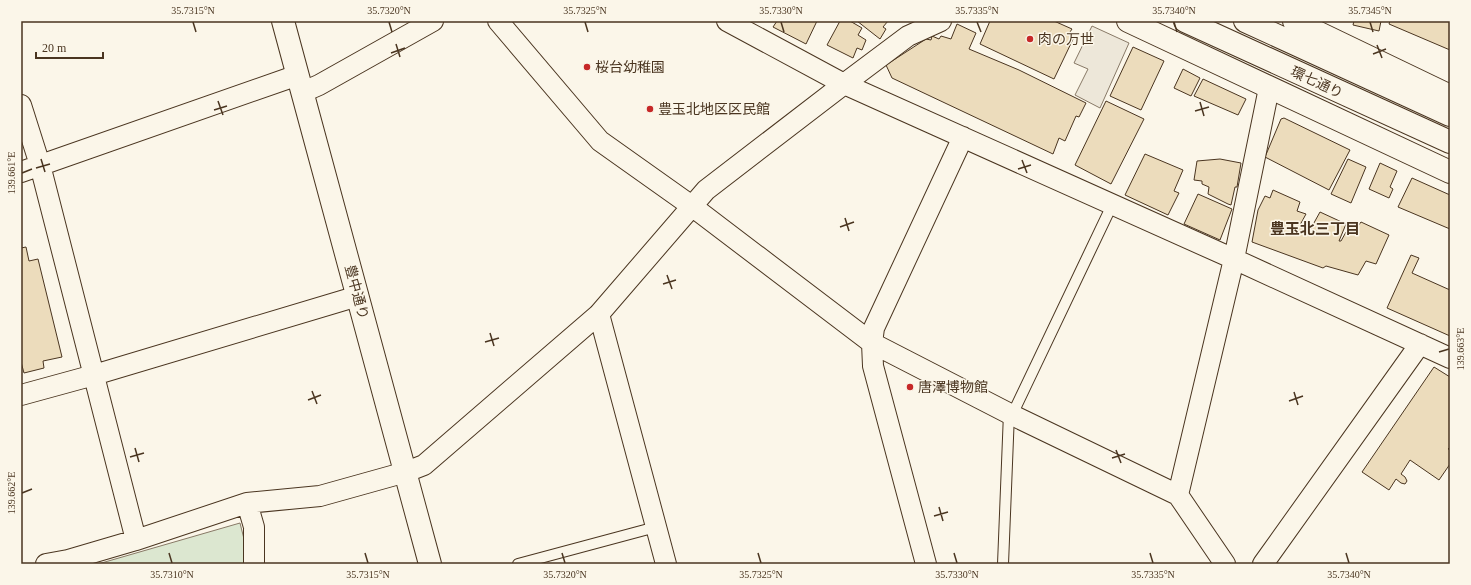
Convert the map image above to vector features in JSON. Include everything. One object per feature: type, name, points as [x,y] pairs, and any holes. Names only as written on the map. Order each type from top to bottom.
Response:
[{"type":"main road","name":"豊中通り","points":[[284,21],[430,564]]},
{"type":"main road","points":[[1128,21],[1450,172]]},
{"type":"main road","name":"環七通り","points":[[1184,21],[1450,142]]},
{"type":"main road","name":"環七通り","points":[[1244,21],[1450,115]]},
{"type":"main road","points":[[1294,21],[1447,94]]},
{"type":"street","points":[[21,172],[300,84],[320,85],[433,21]]},
{"type":"street","points":[[498,21],[600,141],[693,207],[872,344],[1011,414],[1178,495],[1225,564]]},
{"type":"street","points":[[727,21],[844,84],[1234,259],[1450,358]]},
{"type":"street","points":[[46,564],[68,562],[247,503],[320,496],[406,472],[424,465],[599,314],[693,207],[706,190],[908,36],[941,21]]},
{"type":"street","points":[[1178,495],[1234,259],[1270,88]]},
{"type":"street","points":[[21,105],[40,166],[136,540]]},
{"type":"street","points":[[926,564],[874,366],[872,344],[874,328],[963,137]]},
{"type":"street","points":[[21,395],[94,375],[358,296]]},
{"type":"street","points":[[599,314],[666,564]]},
{"type":"street","points":[[1263,564],[1420,344]]},
{"type":"street","points":[[247,503],[254,527],[254,564]]},
{"type":"lane","points":[[1003,564],[1011,414],[1112,204]]},
{"type":"lane","points":[[518,564],[656,528]]},
{"type":"green space","points":[[240,523],[247,551],[246,564],[98,564]]},
{"type":"shaded area","points":[[1092,26],[1129,43],[1100,108],[1075,95],[1088,69],[1074,63]]},
{"type":"building","points":[[777,21],[817,21],[806,44],[773,27]]},
{"type":"building","points":[[840,21],[850,21],[862,28],[858,35],[866,40],[862,50],[857,48],[853,58],[827,45]]},
{"type":"building","points":[[857,21],[888,21],[883,27],[886,29],[880,39]]},
{"type":"building","points":[[990,21],[1054,21],[1072,29],[1070,32],[1075,35],[1054,79],[980,44]]},
{"type":"building","points":[[1354,21],[1381,21],[1379,31],[1353,25]]},
{"type":"building","points":[[1390,21],[1450,21],[1450,50],[1389,24]]},
{"type":"building","points":[[957,24],[976,33],[969,49],[1019,70],[1086,103],[1079,117],[1076,116],[1065,141],[1059,138],[1053,154],[892,78],[886,65],[926,39],[931,40],[932,36],[939,39],[941,36],[951,39]]},
{"type":"building","points":[[1133,47],[1164,61],[1141,110],[1110,96]]},
{"type":"building","points":[[1183,69],[1200,78],[1191,96],[1174,88]]},
{"type":"building","points":[[1203,79],[1246,99],[1238,115],[1194,96]]},
{"type":"building","points":[[1106,101],[1144,119],[1111,184],[1075,165]]},
{"type":"building","points":[[1284,118],[1350,150],[1329,190],[1265,157],[1281,119]]},
{"type":"building","points":[[1145,154],[1183,170],[1174,191],[1179,193],[1168,215],[1125,195]]},
{"type":"building","points":[[1220,159],[1241,163],[1237,187],[1235,187],[1231,205],[1208,194],[1209,187],[1202,184],[1202,181],[1194,180],[1197,161]]},
{"type":"building","points":[[1348,159],[1366,167],[1351,203],[1331,194]]},
{"type":"building","points":[[1380,163],[1397,171],[1390,187],[1393,189],[1389,198],[1369,189]]},
{"type":"building","points":[[1412,178],[1450,195],[1450,229],[1398,207]]},
{"type":"building","points":[[1273,190],[1300,202],[1297,211],[1306,214],[1300,225],[1310,230],[1320,212],[1346,224],[1339,241],[1341,241],[1346,232],[1352,234],[1361,222],[1389,235],[1376,264],[1366,261],[1358,275],[1326,266],[1323,268],[1252,242],[1258,210],[1265,196],[1270,198]]},
{"type":"building","points":[[1198,194],[1232,209],[1220,240],[1184,224]]},
{"type":"building","points":[[26,247],[29,261],[38,259],[62,357],[43,361],[44,368],[24,373],[21,362],[21,248]]},
{"type":"building","points":[[1411,255],[1419,258],[1412,273],[1450,290],[1450,336],[1387,308]]},
{"type":"building","points":[[1434,367],[1450,377],[1450,447],[1448,449],[1450,450],[1450,464],[1439,480],[1410,460],[1401,474],[1407,481],[1405,484],[1396,479],[1389,490],[1362,472]]},
{"type":"place","name":"肉の万世","points":[[1030,39]]},
{"type":"place","name":"桜台幼稚園","points":[[587,67]]},
{"type":"place","name":"豊玉北地区区民館","points":[[650,109]]},
{"type":"place","name":"唐澤博物館","points":[[910,387]]},
{"type":"district","name":"豊玉北三丁目","points":[[1315,229]]}]
